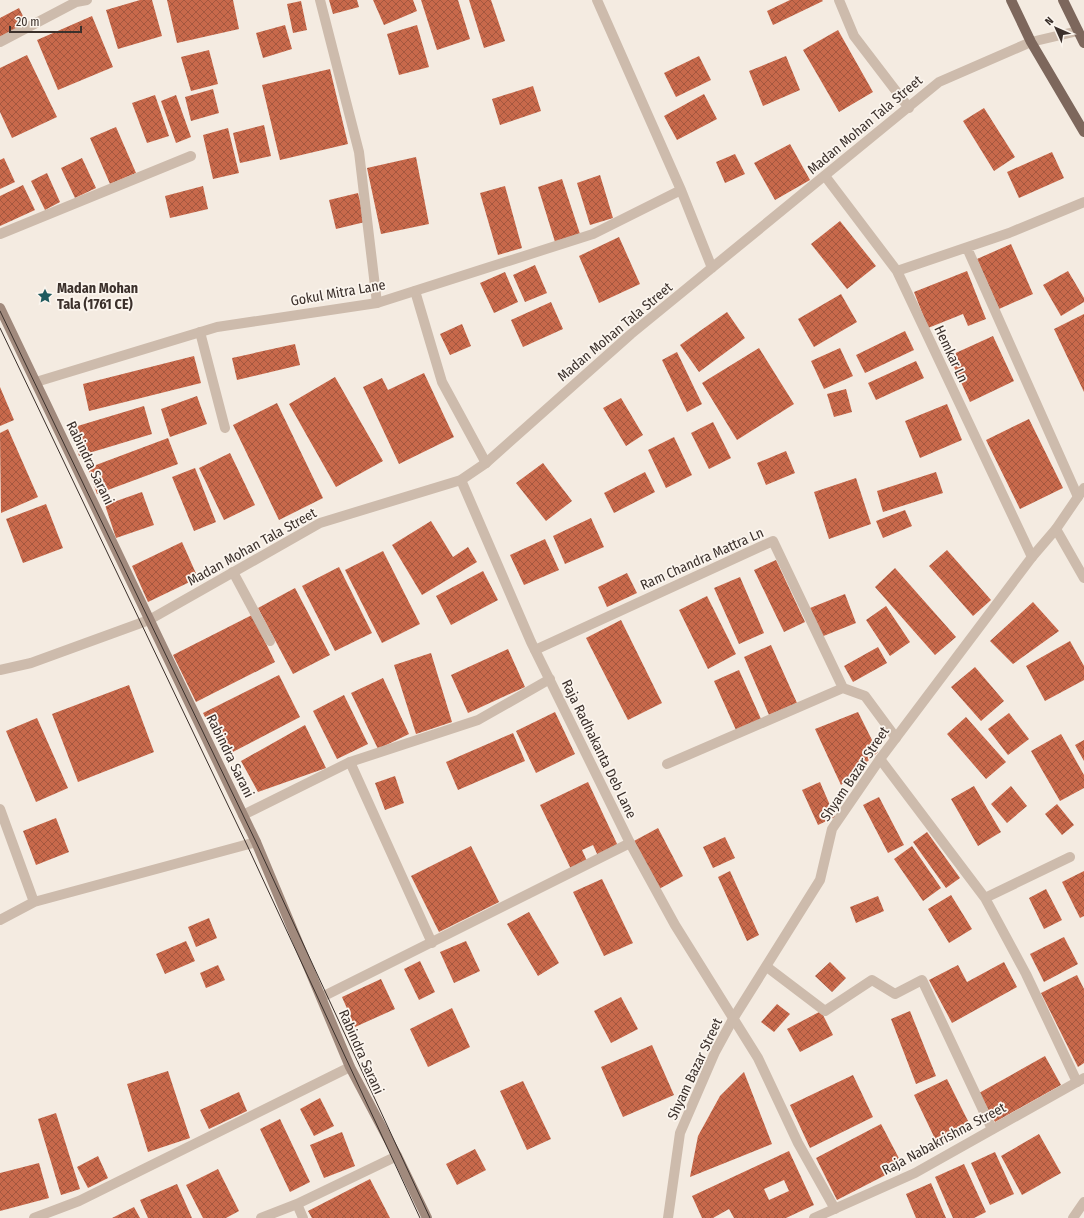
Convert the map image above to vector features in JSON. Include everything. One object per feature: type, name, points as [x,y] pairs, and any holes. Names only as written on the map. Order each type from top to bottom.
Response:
[{"type":"main road","points":[[1011,0],[1032,42],[1084,132]]},
{"type":"main road","points":[[1063,0],[1084,43]]},
{"type":"main road","name":"Rabindra Sarani","points":[[0,308],[256,842],[350,1067],[397,1156],[427,1218]]},
{"type":"street","points":[[0,42],[76,2],[87,0]]},
{"type":"street","points":[[320,0],[359,152],[377,303]]},
{"type":"street","points":[[597,0],[681,190],[712,268]]},
{"type":"street","points":[[839,0],[854,36],[909,108]]},
{"type":"street","name":"Madan Mohan Tala Street","points":[[0,670],[31,663],[150,620],[320,523],[462,480],[486,463],[631,334],[939,82],[1032,42],[1078,31]]},
{"type":"street","points":[[0,234],[191,156]]},
{"type":"street","name":"Hemkar Ln","points":[[825,176],[897,271],[1032,556]]},
{"type":"street","name":"Gokul Mitra Lane","points":[[36,382],[217,327],[377,303],[592,234],[681,190]]},
{"type":"street","points":[[897,271],[1010,233],[1084,202]]},
{"type":"street","points":[[967,248],[1081,492]]},
{"type":"street","points":[[415,291],[442,382],[486,463]]},
{"type":"street","points":[[200,332],[225,428]]},
{"type":"street","name":"Raja Radhakanta Deb Lane","points":[[462,480],[535,650],[630,843],[675,925],[758,1058],[798,1143],[835,1208]]},
{"type":"street","name":"Shyam Bazar Street","points":[[668,1218],[680,1134],[715,1052],[820,880],[832,829],[880,759],[1032,556],[1056,529],[1081,492]]},
{"type":"street","points":[[1056,529],[1084,578]]},
{"type":"street","name":"Ram Chandra Mattra Ln","points":[[535,650],[773,541],[843,688]]},
{"type":"street","points":[[233,572],[270,642]]},
{"type":"street","points":[[243,815],[350,762],[478,720],[550,679]]},
{"type":"street","points":[[667,764],[843,688],[865,696],[896,738]]},
{"type":"street","points":[[880,759],[985,898],[1080,1080]]},
{"type":"street","points":[[350,762],[432,943]]},
{"type":"street","points":[[0,809],[34,902]]},
{"type":"street","points":[[0,920],[34,902],[256,842]]},
{"type":"street","points":[[322,997],[630,843]]},
{"type":"street","points":[[985,898],[1070,857]]},
{"type":"street","points":[[767,967],[825,1011],[872,980],[894,994],[922,980],[992,1129]]},
{"type":"street","points":[[34,1218],[79,1201],[350,1067]]},
{"type":"street","name":"Raja Nabakrishna Street","points":[[814,1218],[915,1173],[1080,1080]]},
{"type":"street","points":[[261,1218],[297,1204],[397,1156]]},
{"type":"street","points":[[1073,1218],[1084,1202]]},
{"type":"street","points":[[297,1204],[303,1218]]},
{"type":"building","points":[[140,0],[152,0],[162,36],[118,49],[106,10]]},
{"type":"building","points":[[167,0],[233,0],[239,29],[177,43]]},
{"type":"building","points":[[329,0],[357,0],[359,7],[333,14]]},
{"type":"building","points":[[373,0],[413,0],[417,11],[384,25]]},
{"type":"building","points":[[421,0],[458,0],[470,39],[437,50]]},
{"type":"building","points":[[469,0],[491,0],[505,41],[484,48]]},
{"type":"building","points":[[790,0],[823,1],[773,25],[767,11]]},
{"type":"building","points":[[301,1],[307,30],[293,33],[287,4]]},
{"type":"building","points":[[19,8],[27,24],[0,38],[0,18]]},
{"type":"building","points":[[92,16],[113,67],[58,90],[37,40]]},
{"type":"building","points":[[285,25],[292,49],[263,58],[256,33]]},
{"type":"building","points":[[417,25],[429,67],[399,75],[387,34]]},
{"type":"building","points":[[838,30],[873,92],[839,112],[803,50]]},
{"type":"building","points":[[209,50],[218,84],[191,91],[181,57]]},
{"type":"building","points":[[27,55],[57,117],[12,138],[0,112],[0,68]]},
{"type":"building","points":[[699,56],[711,80],[676,97],[664,73]]},
{"type":"building","points":[[786,56],[800,90],[763,106],[749,71]]},
{"type":"building","points":[[330,69],[348,144],[280,160],[262,85]]},
{"type":"building","points":[[533,86],[541,111],[500,125],[492,99]]},
{"type":"building","points":[[213,89],[219,113],[191,121],[185,97]]},
{"type":"building","points":[[704,94],[717,119],[677,140],[664,116]]},
{"type":"building","points":[[155,95],[169,136],[147,143],[132,103]]},
{"type":"building","points":[[176,95],[191,137],[176,143],[161,101]]},
{"type":"building","points":[[984,108],[1015,157],[994,171],[963,121]]},
{"type":"building","points":[[264,125],[271,156],[240,163],[233,133]]},
{"type":"building","points":[[116,127],[136,173],[110,184],[90,138]]},
{"type":"building","points":[[228,128],[239,173],[213,179],[203,135]]},
{"type":"building","points":[[790,144],[810,180],[775,200],[754,163]]},
{"type":"building","points":[[1052,152],[1064,178],[1019,198],[1007,172]]},
{"type":"building","points":[[735,154],[745,174],[725,183],[716,162]]},
{"type":"building","points":[[416,157],[429,224],[381,234],[367,168]]},
{"type":"building","points":[[4,158],[15,182],[0,189],[0,160]]},
{"type":"building","points":[[82,158],[96,188],[75,198],[61,168]]},
{"type":"building","points":[[47,173],[60,202],[45,210],[31,181]]},
{"type":"building","points":[[600,175],[613,218],[590,225],[577,183]]},
{"type":"building","points":[[562,179],[580,234],[555,242],[538,187]]},
{"type":"building","points":[[23,185],[35,210],[0,226],[0,196]]},
{"type":"building","points":[[203,186],[208,209],[170,218],[165,196]]},
{"type":"building","points":[[505,186],[522,248],[498,255],[480,193]]},
{"type":"building","points":[[358,193],[365,222],[336,229],[329,200]]},
{"type":"building","points":[[840,221],[876,266],[847,289],[811,244]]},
{"type":"building","points":[[619,237],[640,284],[599,303],[579,256]]},
{"type":"building","points":[[1011,244],[1033,294],[999,309],[977,259]]},
{"type":"building","points":[[535,265],[547,293],[525,302],[513,275]]},
{"type":"building","points":[[967,271],[986,319],[968,326],[963,314],[928,328],[914,292]]},
{"type":"building","points":[[1068,271],[1084,298],[1084,302],[1061,316],[1043,285]]},
{"type":"building","points":[[505,272],[518,302],[494,313],[480,283]]},
{"type":"building","points":[[841,294],[857,322],[814,347],[798,319]]},
{"type":"building","points":[[551,302],[563,329],[523,347],[511,320]]},
{"type":"building","points":[[727,312],[745,338],[699,372],[680,345]]},
{"type":"building","points":[[1084,314],[1084,392],[1054,329]]},
{"type":"building","points":[[462,324],[471,346],[450,355],[440,334]]},
{"type":"building","points":[[905,331],[914,350],[865,373],[856,355]]},
{"type":"building","points":[[993,336],[1014,381],[970,402],[949,356]]},
{"type":"building","points":[[295,344],[300,365],[237,380],[232,358]]},
{"type":"building","points":[[759,348],[794,404],[737,440],[702,383]]},
{"type":"building","points":[[840,348],[853,376],[824,389],[811,361]]},
{"type":"building","points":[[677,352],[702,404],[687,412],[662,360]]},
{"type":"building","points":[[194,356],[201,383],[89,411],[83,384]]},
{"type":"building","points":[[916,361],[924,378],[876,400],[868,383]]},
{"type":"building","points":[[424,373],[454,437],[399,464],[363,387],[382,378],[388,390]]},
{"type":"building","points":[[335,377],[383,461],[336,487],[289,404]]},
{"type":"building","points":[[0,387],[14,420],[0,426]]},
{"type":"building","points":[[846,389],[852,412],[834,417],[827,394]]},
{"type":"building","points":[[197,396],[207,424],[170,437],[161,409]]},
{"type":"building","points":[[621,398],[643,435],[626,446],[603,408]]},
{"type":"building","points":[[277,403],[323,498],[279,520],[233,425]]},
{"type":"building","points":[[947,404],[962,440],[920,458],[905,421]]},
{"type":"building","points":[[144,406],[152,434],[79,456],[71,428]]},
{"type":"building","points":[[1029,419],[1063,488],[1020,509],[986,440]]},
{"type":"building","points":[[713,422],[731,458],[709,469],[691,433]]},
{"type":"building","points":[[8,429],[38,497],[1,513],[0,433]]},
{"type":"building","points":[[674,437],[692,475],[666,488],[648,450]]},
{"type":"building","points":[[168,438],[178,464],[97,494],[88,468]]},
{"type":"building","points":[[786,451],[795,473],[766,485],[757,463]]},
{"type":"building","points":[[230,453],[255,505],[224,520],[199,468]]},
{"type":"building","points":[[543,463],[572,501],[546,521],[516,483]]},
{"type":"building","points":[[195,468],[216,522],[194,531],[172,477]]},
{"type":"building","points":[[645,472],[655,492],[614,513],[604,493]]},
{"type":"building","points":[[936,472],[943,493],[883,512],[877,491]]},
{"type":"building","points":[[856,478],[871,524],[829,539],[814,492]]},
{"type":"building","points":[[142,492],[154,525],[116,538],[105,505]]},
{"type":"building","points":[[46,504],[63,548],[23,563],[6,519]]},
{"type":"building","points":[[905,510],[912,526],[883,538],[876,521]]},
{"type":"building","points":[[591,518],[604,547],[565,564],[553,536]]},
{"type":"building","points":[[431,521],[453,557],[468,547],[477,562],[422,595],[392,545]]},
{"type":"building","points":[[545,539],[559,570],[524,585],[510,555]]},
{"type":"building","points":[[182,542],[198,578],[148,602],[132,566]]},
{"type":"building","points":[[947,550],[991,600],[973,616],[929,566]]},
{"type":"building","points":[[383,551],[420,624],[382,643],[345,570]]},
{"type":"building","points":[[776,560],[805,622],[784,632],[754,570]]},
{"type":"building","points":[[339,567],[372,633],[335,651],[302,586]]},
{"type":"building","points":[[895,568],[956,637],[935,655],[875,587]]},
{"type":"building","points":[[483,571],[498,600],[451,625],[436,596]]},
{"type":"building","points":[[627,573],[637,593],[607,607],[598,587]]},
{"type":"building","points":[[740,577],[764,633],[739,644],[714,588]]},
{"type":"building","points":[[295,588],[330,655],[293,674],[258,608]]},
{"type":"building","points":[[845,594],[856,623],[821,637],[810,608]]},
{"type":"building","points":[[707,596],[736,654],[708,669],[679,610]]},
{"type":"building","points":[[1033,602],[1059,631],[1013,664],[990,641]]},
{"type":"building","points":[[886,606],[910,642],[890,656],[866,620]]},
{"type":"building","points":[[252,615],[275,662],[196,702],[173,655]]},
{"type":"building","points":[[621,620],[662,703],[628,720],[586,638]]},
{"type":"building","points":[[1070,641],[1084,666],[1084,680],[1045,701],[1026,666]]},
{"type":"building","points":[[771,645],[797,703],[769,715],[744,657]]},
{"type":"building","points":[[878,647],[887,663],[853,682],[844,666]]},
{"type":"building","points":[[508,649],[525,687],[468,713],[451,675]]},
{"type":"building","points":[[431,653],[452,722],[416,734],[394,665]]},
{"type":"building","points":[[975,667],[1004,701],[981,721],[951,687]]},
{"type":"building","points":[[739,670],[761,719],[736,730],[714,681]]},
{"type":"building","points":[[279,675],[300,717],[225,756],[203,713]]},
{"type":"building","points":[[383,678],[409,734],[378,749],[351,693]]},
{"type":"building","points":[[129,685],[154,752],[78,782],[52,714]]},
{"type":"building","points":[[344,695],[368,744],[337,759],[313,711]]},
{"type":"building","points":[[555,712],[575,754],[536,773],[516,731]]},
{"type":"building","points":[[858,712],[878,752],[841,785],[815,729]]},
{"type":"building","points":[[1009,713],[1029,739],[1008,755],[988,729]]},
{"type":"building","points":[[966,717],[1006,762],[986,779],[947,734]]},
{"type":"building","points":[[37,718],[68,788],[36,802],[6,731]]},
{"type":"building","points":[[305,725],[326,768],[258,792],[241,761]]},
{"type":"building","points":[[513,733],[525,761],[458,790],[446,762]]},
{"type":"building","points":[[1061,734],[1084,775],[1084,788],[1060,801],[1031,751]]},
{"type":"building","points":[[1084,740],[1084,761],[1075,745]]},
{"type":"building","points":[[395,776],[404,803],[385,810],[375,783]]},
{"type":"building","points":[[588,782],[618,846],[598,856],[593,845],[582,850],[587,861],[571,869],[540,805]]},
{"type":"building","points":[[820,782],[835,817],[818,825],[802,790]]},
{"type":"building","points":[[974,786],[1001,832],[978,846],[951,799]]},
{"type":"building","points":[[1011,786],[1027,806],[1007,823],[991,804]]},
{"type":"building","points":[[879,797],[904,845],[888,853],[863,805]]},
{"type":"building","points":[[1057,804],[1074,825],[1062,835],[1045,814]]},
{"type":"building","points":[[56,818],[69,852],[36,865],[23,831]]},
{"type":"building","points":[[658,828],[683,876],[659,889],[634,841]]},
{"type":"building","points":[[927,832],[960,878],[946,888],[913,842]]},
{"type":"building","points":[[725,837],[735,858],[713,868],[703,847]]},
{"type":"building","points":[[471,846],[499,902],[439,932],[411,876]]},
{"type":"building","points":[[912,846],[941,888],[923,901],[894,859]]},
{"type":"building","points":[[730,871],[759,935],[747,941],[718,877]]},
{"type":"building","points":[[1084,871],[1084,916],[1080,918],[1062,882]]},
{"type":"building","points":[[602,879],[633,943],[604,956],[573,892]]},
{"type":"building","points":[[1046,889],[1062,920],[1044,929],[1029,898]]},
{"type":"building","points":[[951,895],[972,929],[949,943],[928,909]]},
{"type":"building","points":[[878,896],[884,911],[856,923],[850,907]]},
{"type":"building","points":[[529,912],[559,963],[538,976],[507,924]]},
{"type":"building","points":[[209,918],[217,938],[196,947],[188,927]]},
{"type":"building","points":[[1064,937],[1078,964],[1044,982],[1030,954]]},
{"type":"building","points":[[186,941],[195,961],[165,974],[156,954]]},
{"type":"building","points":[[466,941],[480,971],[454,983],[440,952]]},
{"type":"building","points":[[420,961],[435,992],[419,1000],[404,969]]},
{"type":"building","points":[[830,962],[846,978],[832,992],[815,976]]},
{"type":"building","points":[[1004,962],[1017,987],[952,1023],[929,980],[958,965],[967,982]]},
{"type":"building","points":[[218,965],[225,980],[206,988],[200,973]]},
{"type":"building","points":[[1077,975],[1084,989],[1084,1063],[1078,1067],[1041,993]]},
{"type":"building","points":[[381,979],[395,1009],[355,1027],[342,997]]},
{"type":"building","points":[[621,997],[638,1029],[611,1043],[594,1011]]},
{"type":"building","points":[[777,1004],[790,1014],[774,1032],[761,1022]]},
{"type":"building","points":[[452,1008],[470,1047],[428,1067],[410,1029]]},
{"type":"building","points":[[821,1011],[833,1035],[800,1052],[787,1029]]},
{"type":"building","points":[[910,1011],[936,1076],[916,1084],[891,1019]]},
{"type":"building","points":[[652,1045],[674,1095],[623,1117],[601,1067]]},
{"type":"building","points":[[1045,1056],[1061,1085],[995,1122],[979,1093]]},
{"type":"building","points":[[168,1071],[190,1138],[148,1152],[127,1084]]},
{"type":"building","points":[[744,1072],[772,1144],[690,1177],[698,1136],[720,1096]]},
{"type":"building","points":[[853,1075],[873,1117],[810,1148],[790,1105]]},
{"type":"building","points":[[947,1079],[972,1129],[938,1145],[914,1095]]},
{"type":"building","points":[[523,1081],[551,1139],[527,1150],[500,1091]]},
{"type":"building","points":[[239,1092],[247,1111],[209,1129],[200,1110]]},
{"type":"building","points":[[320,1098],[334,1126],[314,1136],[300,1109]]},
{"type":"building","points":[[56,1113],[80,1189],[61,1195],[38,1119]]},
{"type":"building","points":[[280,1119],[310,1182],[290,1192],[260,1129]]},
{"type":"building","points":[[881,1124],[903,1166],[837,1200],[816,1158]]},
{"type":"building","points":[[342,1132],[355,1166],[324,1178],[310,1145]]},
{"type":"building","points":[[1039,1134],[1061,1173],[1022,1195],[1001,1156]]},
{"type":"building","points":[[475,1149],[486,1170],[457,1185],[446,1164]]},
{"type":"building","points":[[789,1151],[814,1205],[786,1218],[734,1218],[729,1209],[713,1218],[702,1218],[692,1196]],"holes":[[[784,1180],[789,1191],[769,1200],[764,1189]]]},
{"type":"building","points":[[995,1152],[1014,1194],[990,1205],[971,1163]]},
{"type":"building","points":[[98,1156],[108,1178],[88,1188],[77,1167]]},
{"type":"building","points":[[39,1163],[49,1198],[0,1211],[0,1173]]},
{"type":"building","points":[[964,1164],[986,1212],[974,1218],[953,1218],[935,1177]]},
{"type":"building","points":[[218,1169],[239,1211],[226,1218],[203,1218],[186,1185]]},
{"type":"building","points":[[370,1179],[390,1218],[312,1218],[308,1211]]},
{"type":"building","points":[[931,1183],[946,1218],[916,1218],[906,1194]]},
{"type":"building","points":[[177,1184],[192,1218],[148,1218],[140,1200]]},
{"type":"building","points":[[134,1207],[140,1218],[112,1218]]},
{"type":"tram line","points":[[0,311],[256,842],[430,1218]]},
{"type":"tram line","points":[[0,328],[247,845],[420,1218]]},
{"type":"place","name":"Madan Mohan Tala (1761 CE)","points":[[45,296]]}]
